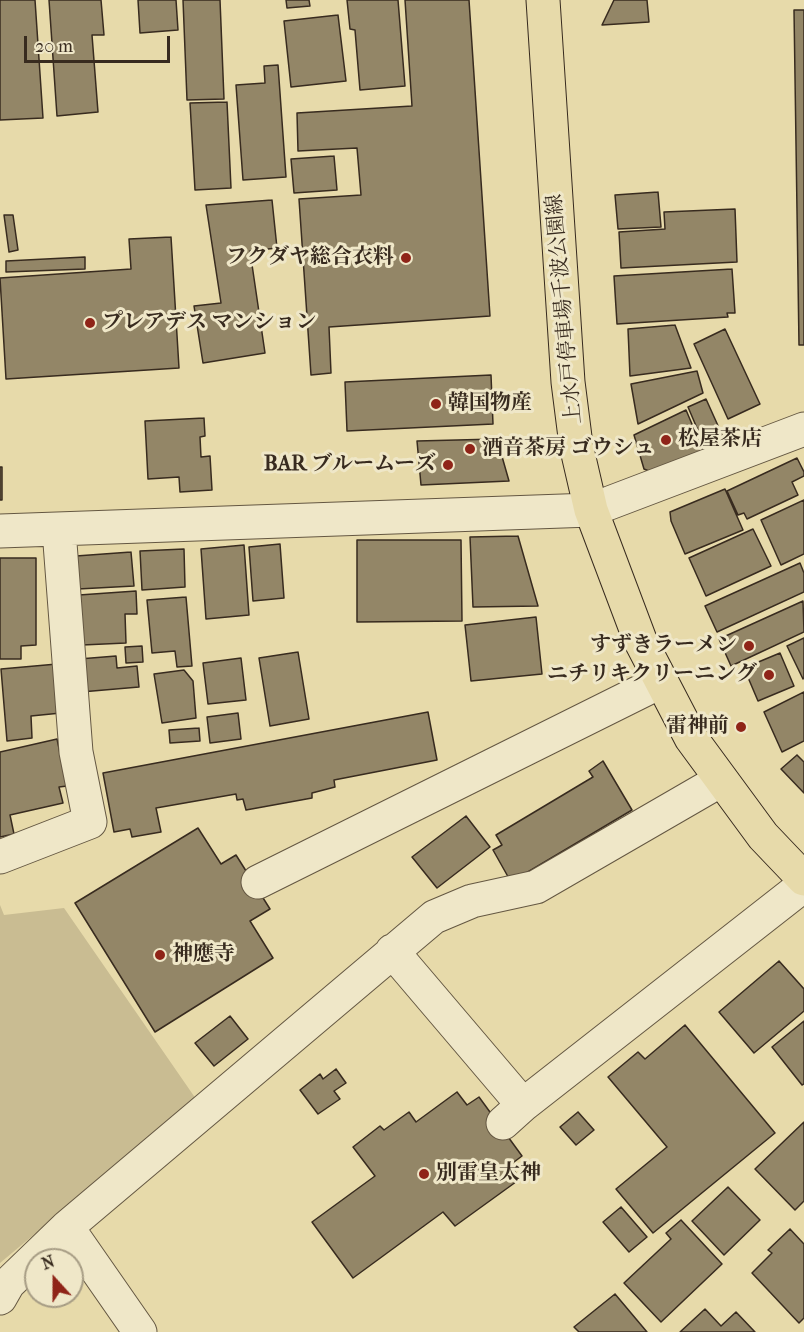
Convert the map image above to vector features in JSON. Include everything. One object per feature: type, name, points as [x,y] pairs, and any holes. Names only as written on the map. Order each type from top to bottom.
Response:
[{"type":"main road","name":"上水戸停車場千波公園線","points":[[543,0],[568,382],[576,445],[591,510],[640,640],[691,738],[763,836],[804,879]]},
{"type":"street","points":[[0,531],[591,510],[804,429]]},
{"type":"street","points":[[0,857],[90,822],[76,752],[59,530]]},
{"type":"street","points":[[258,882],[660,682]]},
{"type":"street","points":[[0,1298],[8,1284],[66,1227],[434,916],[472,901],[536,887],[720,780]]},
{"type":"street","points":[[392,951],[513,1114],[804,885]]},
{"type":"street","points":[[66,1227],[140,1332]]},
{"type":"shaded area","points":[[0,905],[4,915],[64,908],[196,1099],[0,1263]]},
{"type":"building","points":[[0,0],[35,0],[43,118],[0,120]]},
{"type":"building","points":[[49,0],[101,0],[104,35],[92,35],[98,112],[57,116]]},
{"type":"building","points":[[138,0],[176,0],[178,30],[140,33]]},
{"type":"building","points":[[183,0],[220,0],[224,99],[187,100]]},
{"type":"building","points":[[286,0],[309,0],[310,6],[287,8]]},
{"type":"building","points":[[347,0],[398,0],[405,86],[360,90],[355,30],[350,29]]},
{"type":"building","points":[[405,0],[469,0],[490,316],[329,327],[331,373],[311,375],[299,199],[361,195],[357,148],[298,151],[297,113],[412,106]]},
{"type":"building","points":[[614,0],[647,0],[649,22],[602,25]]},
{"type":"building","points":[[794,10],[804,10],[804,345],[799,345]]},
{"type":"building","points":[[338,15],[346,81],[291,87],[284,21]]},
{"type":"building","points":[[278,65],[286,177],[243,180],[236,85],[265,83],[264,66]]},
{"type":"building","points":[[227,102],[231,188],[195,190],[190,103]]},
{"type":"building","points":[[334,156],[337,190],[294,193],[291,159]]},
{"type":"building","points":[[658,192],[661,227],[618,229],[615,195]]},
{"type":"building","points":[[272,200],[277,248],[250,251],[265,353],[203,363],[194,306],[221,303],[206,205]]},
{"type":"building","points":[[735,209],[737,262],[621,268],[619,232],[665,229],[664,212]]},
{"type":"building","points":[[4,215],[13,215],[18,250],[9,252]]},
{"type":"building","name":"プレアデス マンション","points":[[171,237],[179,368],[6,379],[0,278],[131,269],[129,239]]},
{"type":"building","points":[[85,257],[85,269],[6,272],[6,261]]},
{"type":"building","points":[[732,269],[735,313],[727,313],[728,317],[617,324],[614,276]]},
{"type":"building","points":[[675,325],[691,368],[630,376],[628,329]]},
{"type":"building","points":[[725,329],[760,404],[728,419],[694,344]]},
{"type":"building","points":[[697,371],[703,393],[638,424],[631,384]]},
{"type":"building","points":[[491,375],[493,424],[347,431],[345,382]]},
{"type":"building","points":[[706,399],[724,439],[705,447],[688,407]]},
{"type":"building","points":[[686,410],[703,450],[654,473],[644,469],[634,435]]},
{"type":"building","points":[[204,418],[205,436],[200,437],[201,457],[210,456],[212,490],[180,492],[179,477],[148,479],[145,421]]},
{"type":"building","points":[[497,439],[509,481],[421,485],[417,441]]},
{"type":"building","points":[[797,458],[804,472],[804,476],[792,482],[798,495],[747,519],[744,513],[738,515],[727,491]]},
{"type":"building","points":[[0,467],[2,467],[2,500],[0,500]]},
{"type":"building","points":[[725,489],[743,530],[685,554],[671,521],[670,512]]},
{"type":"building","points":[[804,500],[804,554],[781,565],[761,520]]},
{"type":"building","points":[[753,529],[771,566],[706,596],[689,558]]},
{"type":"building","points":[[518,536],[538,606],[473,607],[470,537]]},
{"type":"building","points":[[357,540],[461,540],[462,621],[357,622]]},
{"type":"building","points":[[280,544],[284,598],[253,601],[249,547]]},
{"type":"building","points":[[244,545],[249,615],[206,619],[201,549]]},
{"type":"building","points":[[184,549],[185,587],[142,590],[140,551]]},
{"type":"building","points":[[131,552],[134,586],[78,589],[76,556]]},
{"type":"building","points":[[0,558],[36,558],[36,645],[21,646],[21,659],[0,659]]},
{"type":"building","points":[[800,563],[804,573],[804,592],[717,632],[705,606]]},
{"type":"building","points":[[136,591],[137,614],[125,614],[126,643],[82,645],[79,595]]},
{"type":"building","points":[[186,597],[192,666],[177,667],[175,651],[152,653],[147,600]]},
{"type":"building","points":[[803,601],[804,632],[731,666],[719,639]]},
{"type":"building","points":[[536,617],[542,674],[471,681],[465,625]]},
{"type":"building","points":[[804,638],[804,678],[803,679],[787,646]]},
{"type":"building","points":[[142,646],[143,662],[126,663],[125,647]]},
{"type":"building","points":[[298,652],[309,719],[270,726],[259,658]]},
{"type":"building","points":[[780,653],[794,686],[758,701],[744,668]]},
{"type":"building","points":[[116,656],[117,668],[137,666],[139,687],[81,692],[79,659]]},
{"type":"building","points":[[241,658],[246,700],[208,704],[203,663]]},
{"type":"building","points":[[57,664],[61,713],[31,716],[32,738],[7,741],[1,669]]},
{"type":"building","points":[[184,670],[193,681],[196,718],[162,723],[154,674]]},
{"type":"building","points":[[804,692],[804,741],[782,752],[764,712]]},
{"type":"building","points":[[428,712],[437,760],[334,780],[335,787],[312,793],[312,798],[246,810],[243,799],[237,800],[236,794],[156,808],[161,832],[132,837],[130,829],[114,832],[103,773]]},
{"type":"building","points":[[238,713],[241,739],[210,743],[207,717]]},
{"type":"building","points":[[199,728],[200,741],[170,743],[169,730]]},
{"type":"building","points":[[57,739],[67,786],[59,787],[63,803],[10,815],[14,834],[0,837],[0,752]]},
{"type":"building","points":[[797,755],[804,762],[804,793],[781,769]]},
{"type":"building","points":[[603,761],[632,810],[511,882],[493,850],[502,845],[496,835],[593,777],[589,771]]},
{"type":"building","points":[[466,816],[490,847],[437,888],[412,857]]},
{"type":"building","points":[[198,828],[221,864],[236,855],[270,909],[250,921],[273,958],[155,1032],[75,903]]},
{"type":"building","points":[[779,961],[804,989],[804,1011],[754,1053],[719,1012]]},
{"type":"building","points":[[230,1016],[248,1039],[214,1066],[195,1043]]},
{"type":"building","points":[[804,1021],[804,1084],[802,1085],[772,1047]]},
{"type":"building","points":[[685,1025],[775,1133],[653,1233],[616,1189],[667,1147],[608,1077],[638,1052],[645,1059]]},
{"type":"building","points":[[336,1069],[346,1083],[334,1091],[340,1099],[318,1114],[300,1090],[320,1074],[323,1079]]},
{"type":"building","points":[[457,1092],[467,1105],[479,1097],[522,1156],[510,1165],[520,1179],[455,1226],[443,1212],[353,1278],[312,1222],[375,1176],[353,1147],[380,1126],[384,1130],[409,1112],[416,1122]]},
{"type":"building","points":[[578,1112],[594,1130],[576,1145],[560,1127]]},
{"type":"building","points":[[804,1122],[804,1201],[795,1210],[755,1169]]},
{"type":"building","points":[[728,1187],[760,1220],[724,1255],[692,1221]]},
{"type":"building","points":[[621,1207],[647,1237],[629,1252],[603,1222]]},
{"type":"building","points":[[681,1220],[722,1264],[661,1322],[624,1283],[671,1239],[666,1233]]},
{"type":"building","points":[[790,1229],[804,1244],[804,1318],[799,1323],[752,1273],[772,1253],[768,1250]]},
{"type":"building","points":[[615,1294],[647,1332],[579,1332],[574,1327]]},
{"type":"building","points":[[705,1309],[721,1326],[736,1312],[755,1332],[680,1332]]},
{"type":"place","name":"フクダヤ総合衣料","points":[[406,258]]},
{"type":"place","name":"プレアデス マンション","points":[[90,323]]},
{"type":"place","name":"韓国物産","points":[[436,404]]},
{"type":"place","name":"松屋茶店","points":[[666,440]]},
{"type":"place","name":"酒音茶房 ゴウシュ","points":[[470,449]]},
{"type":"place","name":"BAR ブルームーズ","points":[[448,465]]},
{"type":"place","name":"すずきラーメン","points":[[749,646]]},
{"type":"place","name":"ニチリキクリーニング","points":[[769,675]]},
{"type":"place","name":"雷神前","points":[[741,727]]},
{"type":"place","name":"神應寺","points":[[160,955]]},
{"type":"place","name":"別雷皇太神","points":[[424,1174]]}]
